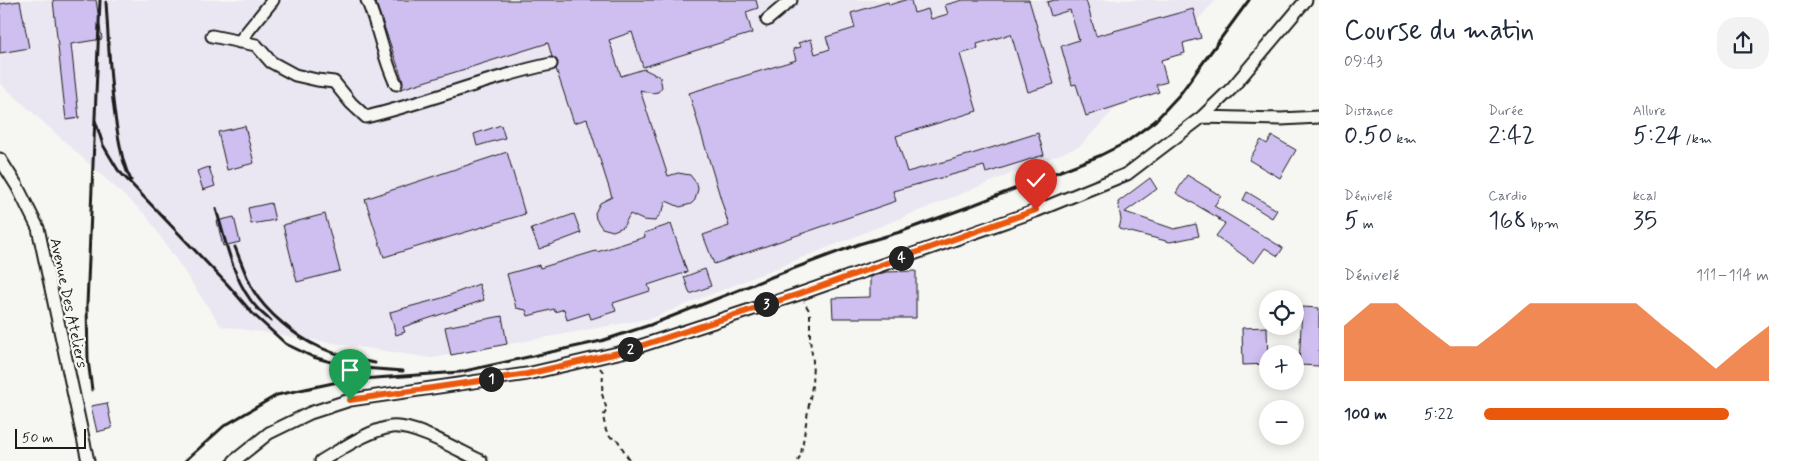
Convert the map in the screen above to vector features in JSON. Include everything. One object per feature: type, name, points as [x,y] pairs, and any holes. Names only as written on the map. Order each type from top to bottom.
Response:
[{"type":"street","points":[[239,42],[273,0]]},
{"type":"street","points":[[367,0],[383,46],[388,69],[396,84]]},
{"type":"street","points":[[767,20],[791,0]]},
{"type":"street","points":[[234,461],[269,433],[310,413],[350,400],[527,374],[622,352],[799,294],[1036,210],[1127,174],[1202,116],[1232,88],[1306,0]]},
{"type":"street","points":[[212,36],[256,45],[271,62],[295,75],[334,82],[366,117],[414,104],[501,76],[551,64]]},
{"type":"street","points":[[1202,116],[1281,120],[1319,117]]},
{"type":"street","name":"Avenue Des Ateliers","points":[[0,159],[38,228],[88,461]]},
{"type":"street","points":[[321,461],[376,432],[391,427],[405,427],[421,433],[481,461]]},
{"type":"path","points":[[798,461],[801,454],[812,386],[813,361],[810,340],[810,312],[799,294]]},
{"type":"path","points":[[598,358],[600,371],[603,372],[602,394],[607,410],[603,416],[606,431],[610,437],[617,439],[630,461]]},
{"type":"shaded area","points":[[0,0],[1216,0],[1080,146],[652,318],[432,358],[221,326],[146,215],[0,83]]},
{"type":"building","points":[[53,0],[96,0],[102,39],[71,44],[79,118],[66,120]]},
{"type":"building","points":[[375,0],[756,0],[758,8],[746,12],[752,33],[643,67],[632,32],[609,40],[621,76],[644,69],[660,77],[662,87],[658,92],[652,93],[640,90],[668,176],[678,173],[690,175],[697,184],[698,189],[695,200],[691,204],[680,207],[666,201],[663,210],[655,221],[643,220],[630,214],[623,227],[613,231],[602,228],[596,219],[595,213],[600,203],[612,197],[587,119],[574,123],[556,69],[558,62],[552,57],[548,43],[401,89],[403,81]]},
{"type":"building","points":[[911,0],[914,13],[928,9],[931,19],[948,14],[945,5],[963,0],[1029,0],[1054,84],[1028,92],[1011,34],[977,44],[978,49],[960,54],[977,111],[896,136],[907,172],[1038,133],[1044,155],[986,173],[984,166],[893,191],[896,201],[714,264],[703,235],[729,226],[689,93],[796,60],[793,49],[801,47],[798,43],[811,39],[815,54],[830,49],[826,37],[855,28],[851,13],[888,2],[889,5]]},
{"type":"building","points":[[1055,0],[1086,0],[1096,36],[1193,9],[1201,38],[1183,43],[1185,53],[1161,60],[1167,82],[1156,85],[1159,92],[1086,116],[1076,84],[1072,85],[1061,46],[1079,40],[1070,10],[1051,16],[1047,2]]},
{"type":"building","points":[[20,1],[29,48],[0,53],[0,4]]},
{"type":"building","points":[[501,125],[505,138],[477,146],[474,134]]},
{"type":"building","points":[[245,126],[254,163],[227,170],[218,132]]},
{"type":"building","points":[[1272,136],[1296,150],[1280,178],[1249,160],[1261,140],[1267,144]]},
{"type":"building","points":[[507,152],[525,214],[384,257],[365,199]]},
{"type":"building","points":[[209,167],[215,186],[203,190],[197,171]]},
{"type":"building","points":[[1187,175],[1221,196],[1214,206],[1283,248],[1278,256],[1265,248],[1254,263],[1216,236],[1225,224],[1218,219],[1220,219],[1176,193]]},
{"type":"building","points":[[1150,178],[1157,189],[1125,212],[1174,229],[1196,224],[1199,236],[1170,242],[1119,229],[1121,220],[1118,202]]},
{"type":"building","points":[[1247,192],[1277,210],[1272,218],[1243,200]]},
{"type":"building","points":[[271,203],[275,220],[251,224],[248,208]]},
{"type":"building","points":[[325,214],[340,271],[297,282],[283,225]]},
{"type":"building","points":[[574,214],[581,233],[539,249],[531,229]]},
{"type":"building","points":[[234,217],[240,242],[223,246],[217,221]]},
{"type":"building","points":[[671,224],[687,272],[648,285],[650,291],[613,303],[616,311],[591,319],[589,313],[567,320],[564,309],[555,312],[554,309],[528,316],[526,310],[516,308],[507,274],[539,265],[540,268],[597,252],[645,237],[644,233]]},
{"type":"building","points":[[705,269],[711,286],[690,294],[684,277]]},
{"type":"building","points":[[916,271],[916,318],[833,318],[832,298],[870,297],[870,277],[886,272]]},
{"type":"building","points":[[479,284],[484,300],[403,327],[405,332],[396,335],[390,312],[442,298]]},
{"type":"building","points":[[1304,307],[1319,308],[1319,366],[1304,365],[1304,345],[1300,345],[1301,335],[1304,335]]},
{"type":"building","points":[[502,316],[507,344],[451,355],[445,327]]},
{"type":"building","points":[[1259,327],[1259,335],[1267,335],[1267,345],[1259,345],[1259,364],[1243,365],[1242,328]]},
{"type":"building","points":[[107,403],[112,428],[97,432],[91,406]]},
{"type":"railway","points":[[92,390],[88,360],[87,305],[100,0]]},
{"type":"railway","points":[[185,461],[224,426],[277,395],[347,380],[460,372],[601,341],[650,325],[859,244],[900,232],[968,207],[1099,156],[1125,143],[1155,121],[1180,94],[1249,0]]},
{"type":"railway","points":[[106,2],[115,118],[123,158],[131,180]]},
{"type":"railway","points":[[95,120],[103,145],[118,170],[228,285],[253,314],[286,344],[313,357],[349,367],[403,371]]},
{"type":"railway","points":[[216,209],[236,274],[249,298],[271,321]]},
{"type":"railway","points":[[235,247],[253,290],[282,323],[310,343],[326,350],[375,363]]},
{"type":"route","points":[[350,400],[527,374],[622,352],[799,294],[1036,210]]}]
